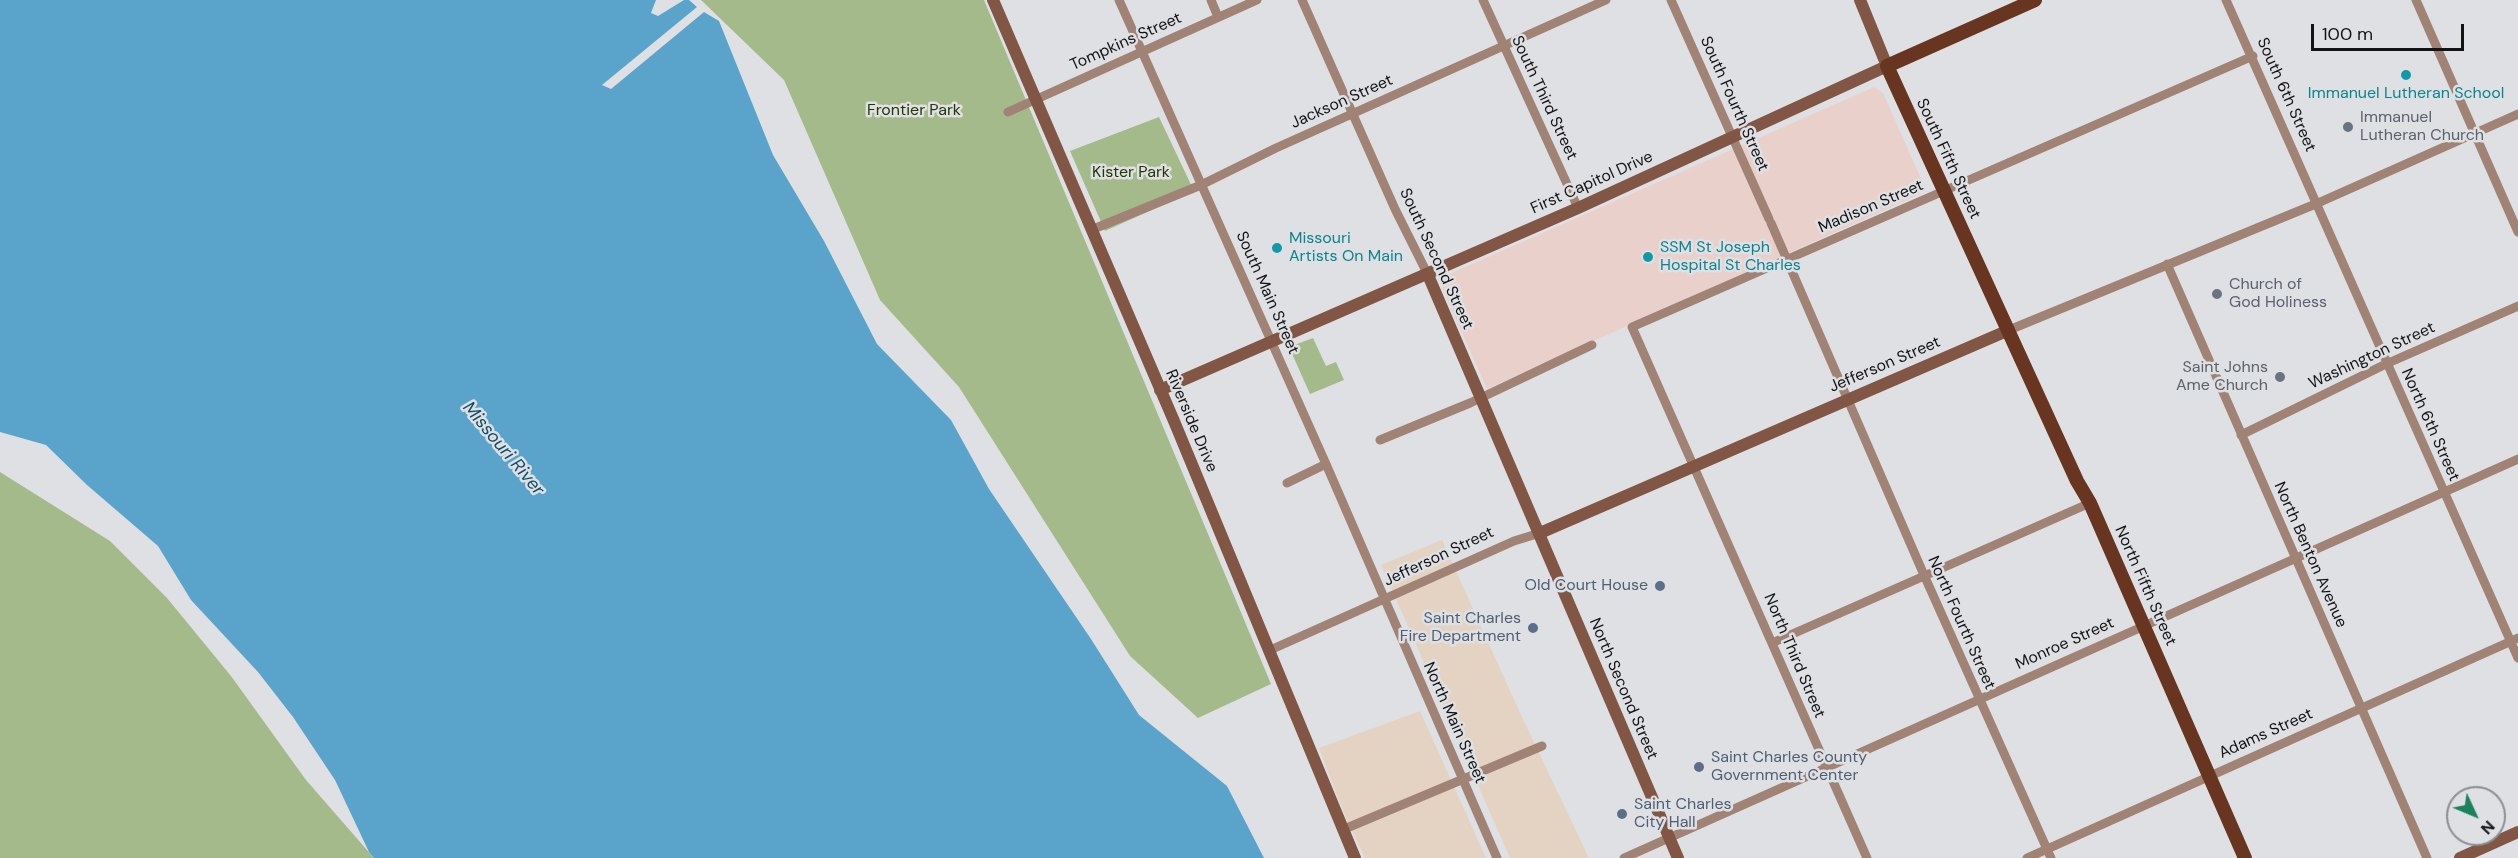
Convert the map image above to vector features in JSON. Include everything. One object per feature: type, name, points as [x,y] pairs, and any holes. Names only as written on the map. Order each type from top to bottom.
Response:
[{"type":"main road","name":"First Capitol Drive","points":[[1887,66],[2036,0]]},
{"type":"main road","name":"South Fifth Street","points":[[1887,66],[2009,330]]},
{"type":"main road","name":"North Fifth Street","points":[[2009,330],[2077,481],[2090,503],[2245,858]]},
{"type":"street","name":"Riverside Drive","points":[[993,0],[1160,390],[1354,858]]},
{"type":"street","name":"South Main Street","points":[[1119,0],[1273,343],[1384,601]]},
{"type":"street","points":[[1211,0],[1218,17]]},
{"type":"street","name":"Tompkins Street","points":[[1008,112],[1257,0]]},
{"type":"street","name":"South Second Street","points":[[1302,0],[1428,275],[1540,533]]},
{"type":"street","name":"South Third Street","points":[[1483,0],[1578,208]]},
{"type":"street","name":"Jackson Street","points":[[1090,230],[1201,185],[1276,148],[1605,0]]},
{"type":"street","name":"South Fourth Street","points":[[1671,0],[1847,399]]},
{"type":"street","name":"South Fifth Street","points":[[1860,0],[1887,66]]},
{"type":"street","name":"South 6th Street","points":[[2226,0],[2318,203]]},
{"type":"street","points":[[2416,0],[2518,232]]},
{"type":"street","name":"Madison Street","points":[[1694,465],[1632,327],[2253,56]]},
{"type":"street","name":"First Capitol Drive","points":[[1160,390],[1428,275],[1887,66]]},
{"type":"street","name":"Jefferson Street","points":[[1268,651],[1514,541],[1540,533],[2009,330],[2318,203],[2518,114]]},
{"type":"street","name":"North 6th Street","points":[[2318,203],[2386,364],[2514,640],[2518,658]]},
{"type":"street","name":"North Benton Avenue","points":[[2167,264],[2427,858]]},
{"type":"street","name":"Washington Street","points":[[2241,435],[2386,364],[2518,306]]},
{"type":"street","points":[[1380,440],[1480,398],[1592,345]]},
{"type":"street","name":"North Fourth Street","points":[[1847,399],[2049,854]]},
{"type":"street","name":"Monroe Street","points":[[1624,858],[2518,459]]},
{"type":"street","points":[[1287,483],[1326,464]]},
{"type":"street","name":"North Third Street","points":[[1694,465],[1825,768],[1867,858]]},
{"type":"street","points":[[1772,643],[2090,503]]},
{"type":"street","name":"North Second Street","points":[[1540,533],[1678,858]]},
{"type":"street","name":"North Main Street","points":[[1384,601],[1497,858]]},
{"type":"street","name":"Adams Street","points":[[2027,858],[2049,854],[2208,777],[2514,640]]},
{"type":"street","points":[[1342,830],[1542,746]]},
{"type":"street","points":[[2460,858],[2518,832]]},
{"type":"shaded area","points":[[1874,87],[1883,93],[1922,181],[1920,194],[1487,389],[1438,279]]},
{"type":"shaded area","points":[[1442,540],[1589,858],[1510,858],[1381,565]]},
{"type":"shaded area","points":[[1420,711],[1486,858],[1365,858],[1345,816],[1319,748]]},
{"type":"green space","name":"Frontier Park","points":[[701,0],[984,0],[1271,684],[1198,718],[1130,656],[959,387],[880,300],[784,80]]},
{"type":"green space","name":"Kister Park","points":[[1159,117],[1194,191],[1105,231],[1070,151]]},
{"type":"green space","points":[[1313,338],[1326,366],[1336,362],[1344,380],[1310,394],[1289,347]]},
{"type":"green space","points":[[0,472],[110,541],[167,598],[231,676],[306,780],[374,858],[0,858]]},
{"type":"water","name":"Missouri River","points":[[0,0],[656,0],[651,13],[658,16],[684,0],[689,0],[697,7],[602,85],[611,89],[704,12],[719,21],[773,155],[824,241],[877,344],[951,420],[989,489],[1091,639],[1139,715],[1227,786],[1264,858],[374,858],[335,780],[293,717],[258,672],[191,600],[158,546],[87,485],[46,445],[0,432]]},
{"type":"place","name":"Immanuel Lutheran School","points":[[2406,75]]},
{"type":"place","name":"Immanuel Lutheran Church","points":[[2348,127]]},
{"type":"place","name":"Missouri Artists On Main","points":[[1277,248]]},
{"type":"place","name":"SSM St Joseph Hospital St Charles","points":[[1648,257]]},
{"type":"place","name":"Church of God Holiness","points":[[2217,294]]},
{"type":"place","name":"Saint Johns Ame Church","points":[[2280,377]]},
{"type":"place","name":"Old Court House","points":[[1660,586]]},
{"type":"place","name":"Saint Charles Fire Department","points":[[1533,628]]},
{"type":"place","name":"Saint Charles County Government Center","points":[[1699,767]]},
{"type":"place","name":"Saint Charles City Hall","points":[[1622,814]]}]
